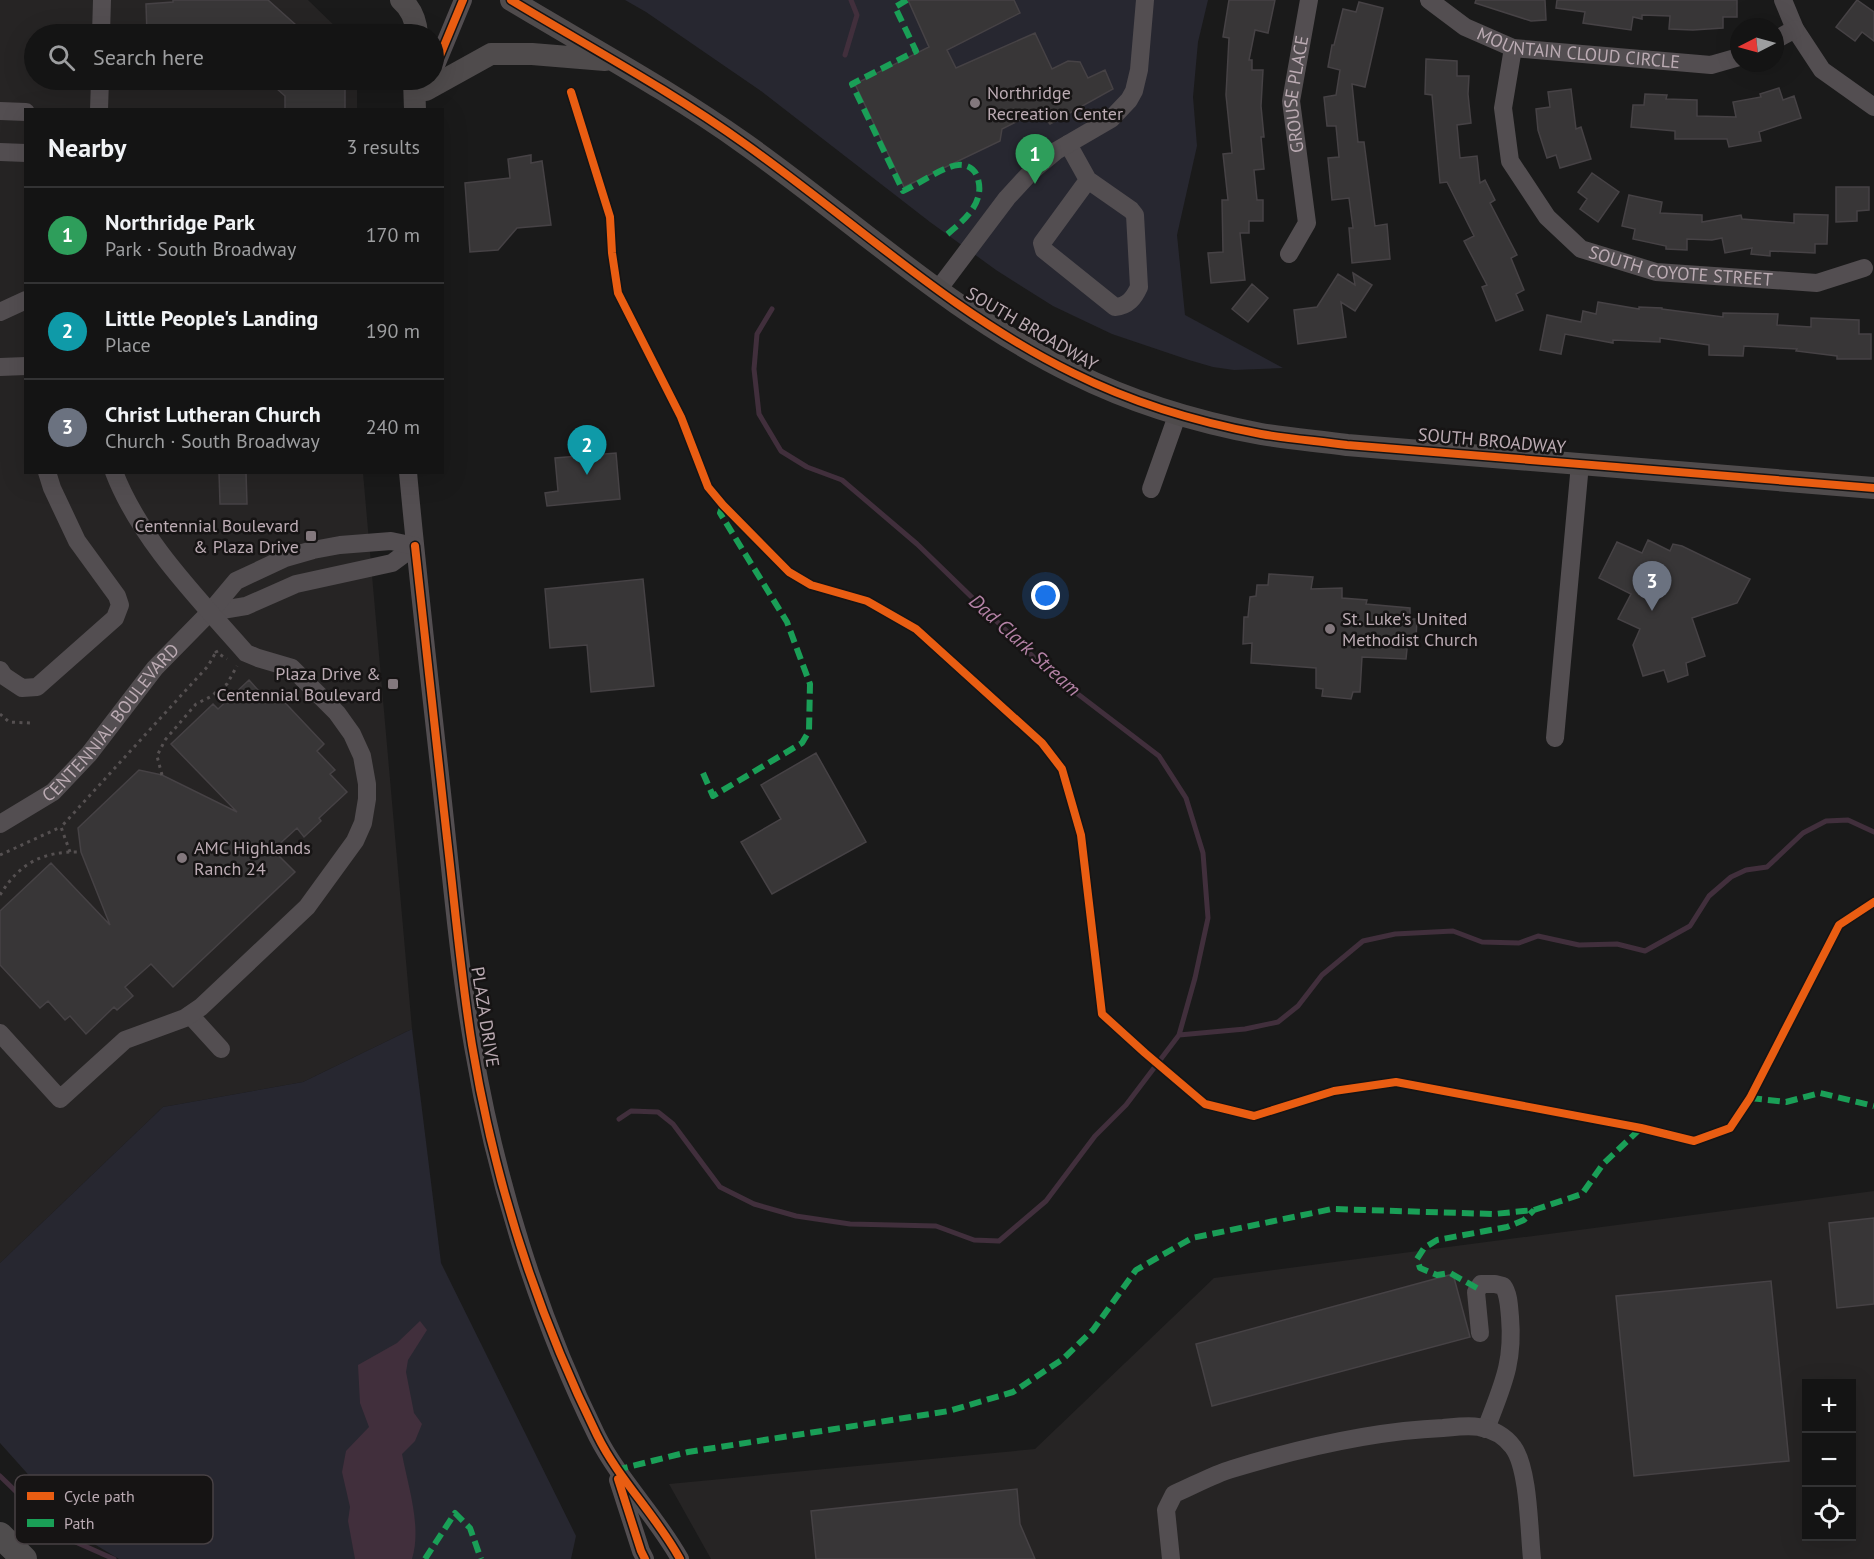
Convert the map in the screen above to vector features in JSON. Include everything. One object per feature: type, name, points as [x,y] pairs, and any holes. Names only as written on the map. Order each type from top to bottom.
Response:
[{"type":"highway","points":[[0,1535],[24,1559]]},
{"type":"main road","points":[[401,0],[407,5],[416,24]]},
{"type":"main road","name":"SOUTH BROADWAY","points":[[511,0],[744,144],[937,291],[1003,334],[1105,388],[1178,413],[1261,434],[1336,443],[1874,488]]},
{"type":"main road","points":[[444,79],[491,54],[532,54],[612,61]]},
{"type":"street","points":[[101,24],[102,0]]},
{"type":"street","points":[[444,44],[464,0]]},
{"type":"street","points":[[937,291],[1007,198],[1032,171],[1056,151],[1118,113],[1134,91],[1139,70],[1145,0]]},
{"type":"street","name":"GROUSE PLACE","points":[[1289,254],[1307,223],[1291,101],[1309,0]]},
{"type":"street","name":"MOUNTAIN CLOUD CIRCLE","points":[[1429,0],[1465,27],[1513,48],[1711,65],[1730,60]]},
{"type":"street","points":[[1783,0],[1795,29],[1822,70],[1874,107]]},
{"type":"street","points":[[1784,35],[1795,29]]},
{"type":"street","name":"SOUTH COYOTE STREET","points":[[1513,48],[1503,108],[1510,160],[1547,217],[1581,249],[1656,272],[1817,283],[1864,268]]},
{"type":"street","points":[[99,108],[100,90]]},
{"type":"street","points":[[0,111],[24,112]]},
{"type":"street","points":[[1068,144],[1088,180],[1135,214],[1139,287],[1131,300],[1121,307],[1115,307],[1044,250],[1042,243],[1088,180]]},
{"type":"street","points":[[0,152],[24,153]]},
{"type":"street","points":[[2,305],[24,300]]},
{"type":"street","points":[[0,367],[24,366]]},
{"type":"street","points":[[1151,489],[1178,413]]},
{"type":"street","points":[[1555,738],[1580,464]]},
{"type":"street","points":[[0,670],[4,676],[22,688],[37,687],[115,618],[120,605],[117,596],[77,541],[51,488],[48,474]]},
{"type":"street","points":[[0,1033],[60,1099],[125,1040],[190,1015],[201,1007],[307,907],[355,841],[363,823],[367,784],[362,756],[352,734],[337,713],[292,668],[246,653],[186,585],[135,517],[115,474]]},
{"type":"street","name":"PLAZA DRIVE","points":[[408,474],[451,875],[470,1023],[492,1142],[527,1262],[554,1335],[597,1435],[616,1470],[669,1539],[680,1559]]},
{"type":"street","name":"CENTENNIAL BOULEVARD","points":[[0,824],[53,792],[89,754],[155,668],[210,612],[236,581],[285,558],[314,550],[361,542],[391,541],[415,546]]},
{"type":"street","points":[[210,612],[246,606],[296,584],[392,563],[415,546]]},
{"type":"street","points":[[190,1015],[221,1049]]},
{"type":"street","points":[[1480,1334],[1477,1288],[1481,1284],[1503,1286],[1509,1302],[1512,1352],[1507,1374],[1486,1429]]},
{"type":"street","points":[[1171,1559],[1166,1510],[1174,1494],[1231,1470],[1359,1437],[1477,1426],[1502,1436],[1514,1448],[1519,1458],[1524,1478],[1532,1559]]},
{"type":"street","name":"PLAZA DRIVE","points":[[616,1470],[645,1559]]},
{"type":"path","points":[[0,855],[61,827],[208,666],[216,652],[235,640]]},
{"type":"path","points":[[162,775],[158,756],[165,740],[196,704],[210,698],[227,684],[237,666],[216,652]]},
{"type":"path","points":[[0,714],[9,722],[30,723]]},
{"type":"path","points":[[61,827],[70,852]]},
{"type":"path","points":[[0,895],[7,884],[35,859],[58,852],[81,852]]},
{"type":"path","points":[[0,883],[7,884]]},
{"type":"shaded area","points":[[0,0],[308,0],[333,24],[24,24],[24,90],[357,90],[357,108],[24,108],[24,474],[363,474],[412,1029],[303,1082],[163,1107],[0,1263]]},
{"type":"shaded area","points":[[625,0],[1208,0],[1198,42],[1193,97],[1197,146],[1177,235],[1185,315],[1283,368],[1234,370],[1213,367],[1112,334],[1053,306],[996,270],[930,222],[761,91]]},
{"type":"shaded area","points":[[412,1029],[441,1263],[576,1536],[571,1559],[119,1559],[94,1544],[213,1544],[213,1475],[29,1475],[0,1443],[0,1263],[163,1107],[303,1082]]},
{"type":"shaded area","points":[[1874,1191],[1874,1559],[711,1559],[669,1484],[1035,1449],[1214,1278]]},
{"type":"shaded area","points":[[420,1321],[427,1330],[408,1360],[406,1372],[414,1413],[422,1424],[415,1441],[402,1454],[415,1520],[415,1547],[412,1559],[355,1559],[348,1521],[350,1507],[342,1472],[346,1451],[369,1427],[360,1403],[358,1365],[397,1343]]},
{"type":"building","points":[[173,0],[268,0],[295,24],[147,24],[146,4],[173,2]]},
{"type":"building","name":"Northridge Recreation Center","points":[[908,0],[1014,0],[1020,13],[947,50],[956,68],[1035,33],[1052,69],[1068,61],[1080,62],[1088,78],[1105,70],[1113,89],[1050,124],[1044,117],[1024,118],[1002,129],[1000,141],[904,187],[855,84],[929,47]]},
{"type":"building","points":[[1229,0],[1275,0],[1268,33],[1255,30],[1249,60],[1252,60],[1252,70],[1263,70],[1261,106],[1264,137],[1261,137],[1264,169],[1254,170],[1257,200],[1263,200],[1263,221],[1249,221],[1249,233],[1240,233],[1245,280],[1211,283],[1208,253],[1223,252],[1222,200],[1228,200],[1223,154],[1232,153],[1226,95],[1229,38],[1223,37]]},
{"type":"building","points":[[1476,0],[1545,0],[1546,20],[1531,21],[1475,3]]},
{"type":"building","points":[[1557,0],[1737,0],[1737,17],[1723,17],[1723,28],[1693,30],[1669,29],[1670,16],[1642,15],[1642,19],[1633,17],[1631,30],[1583,23],[1585,12],[1556,8]]},
{"type":"building","points":[[1857,0],[1874,12],[1874,41],[1862,32],[1855,41],[1836,27]]},
{"type":"building","points":[[1359,2],[1383,8],[1365,87],[1352,84],[1358,142],[1364,142],[1375,226],[1387,224],[1390,259],[1352,263],[1349,228],[1353,228],[1349,198],[1332,200],[1328,158],[1339,157],[1336,126],[1327,126],[1324,97],[1336,95],[1340,70],[1328,67],[1343,9],[1356,12]]},
{"type":"building","points":[[1426,59],[1457,61],[1457,76],[1469,76],[1471,123],[1457,125],[1460,158],[1477,156],[1480,183],[1485,180],[1495,200],[1490,203],[1517,255],[1511,258],[1524,290],[1516,294],[1523,310],[1496,321],[1482,287],[1487,285],[1464,241],[1474,236],[1447,182],[1440,183],[1432,95],[1425,94]]},
{"type":"building","points":[[1779,88],[1783,100],[1794,96],[1801,118],[1759,132],[1761,141],[1729,147],[1727,139],[1675,139],[1675,131],[1631,127],[1633,105],[1644,105],[1645,94],[1667,95],[1666,99],[1697,100],[1697,116],[1736,117],[1733,102],[1761,97],[1760,94]]},
{"type":"building","points":[[1571,89],[1576,129],[1581,127],[1591,159],[1560,168],[1556,155],[1547,158],[1538,130],[1536,109],[1550,107],[1548,92]]},
{"type":"building","points":[[278,90],[345,90],[345,108],[285,108],[285,96]]},
{"type":"building","points":[[531,155],[531,163],[542,161],[551,225],[517,228],[498,250],[470,252],[465,183],[510,178],[508,159]]},
{"type":"building","points":[[1592,173],[1619,192],[1598,222],[1580,209],[1587,199],[1578,192]]},
{"type":"building","points":[[1836,187],[1869,187],[1869,210],[1857,211],[1857,221],[1836,222]]},
{"type":"building","points":[[1629,195],[1662,202],[1660,213],[1702,215],[1702,222],[1741,215],[1742,219],[1794,223],[1794,214],[1828,215],[1827,244],[1815,244],[1815,253],[1770,251],[1770,256],[1751,254],[1752,248],[1725,253],[1722,238],[1687,239],[1687,250],[1666,249],[1666,246],[1633,239],[1635,229],[1622,226]]},
{"type":"building","points":[[1353,273],[1372,285],[1355,311],[1341,302],[1346,337],[1298,344],[1294,310],[1317,307],[1338,274],[1355,285]]},
{"type":"building","points":[[1252,284],[1268,298],[1248,322],[1232,309]]},
{"type":"building","points":[[1598,302],[1639,309],[1639,307],[1662,308],[1723,317],[1723,313],[1778,314],[1777,325],[1811,327],[1811,318],[1859,320],[1859,334],[1871,334],[1871,359],[1837,359],[1837,356],[1796,351],[1797,349],[1744,346],[1743,356],[1709,355],[1709,345],[1660,338],[1660,342],[1613,340],[1613,343],[1565,334],[1561,354],[1540,350],[1547,315],[1581,322],[1583,311],[1596,314]]},
{"type":"building","points":[[616,453],[620,499],[547,506],[545,493],[558,491],[555,458]]},
{"type":"building","points":[[219,474],[246,474],[247,504],[220,504]]},
{"type":"building","points":[[1648,540],[1670,551],[1673,544],[1682,546],[1750,579],[1737,603],[1692,618],[1705,656],[1686,663],[1688,675],[1668,682],[1664,670],[1643,676],[1633,645],[1640,629],[1618,619],[1631,594],[1599,578],[1617,542],[1642,553]]},
{"type":"building","name":"St. Luke's United Methodist Church","points":[[1269,574],[1313,577],[1311,589],[1342,588],[1342,598],[1367,600],[1366,604],[1410,608],[1410,619],[1417,619],[1416,639],[1408,639],[1406,659],[1362,657],[1360,692],[1353,692],[1351,699],[1322,696],[1323,689],[1316,688],[1316,668],[1251,663],[1252,643],[1243,644],[1244,617],[1248,617],[1250,597],[1256,596],[1257,585],[1268,585]]},
{"type":"building","points":[[643,579],[654,686],[591,692],[587,645],[550,648],[545,589]]},
{"type":"building","name":"AMC Highlands Ranch 24","points":[[249,680],[266,699],[274,691],[324,744],[317,751],[335,770],[330,774],[347,792],[319,818],[321,821],[304,837],[297,828],[273,850],[295,872],[173,987],[151,964],[125,987],[133,996],[117,1010],[114,1007],[86,1034],[70,1016],[65,1020],[48,1001],[40,1008],[0,965],[0,911],[51,863],[110,925],[81,852],[78,828],[139,770],[162,775],[237,812],[171,744],[213,704],[218,709]]},
{"type":"building","points":[[816,753],[866,842],[772,894],[741,842],[781,819],[761,785]]},
{"type":"building","points":[[1874,1218],[1874,1304],[1837,1308],[1829,1223]]},
{"type":"building","points":[[1453,1274],[1470,1337],[1212,1406],[1196,1344]]},
{"type":"building","points":[[1771,1281],[1789,1461],[1634,1476],[1616,1296]]},
{"type":"building","points":[[1017,1489],[1020,1524],[1035,1559],[816,1559],[811,1511]]},
{"type":"waterway","name":"Dad Clark Stream","points":[[845,55],[857,15],[851,0]]},
{"type":"waterway","name":"Dad Clark Stream","points":[[772,309],[757,334],[754,369],[759,414],[781,451],[807,467],[842,480],[917,544],[1049,672],[1159,756],[1186,798],[1203,853],[1208,918],[1195,978],[1179,1035]]},
{"type":"waterway","points":[[619,1119],[631,1111],[658,1112],[673,1124],[720,1187],[754,1204],[796,1216],[850,1224],[936,1226],[974,1240],[999,1241],[1046,1201],[1095,1136],[1126,1105],[1179,1035],[1245,1029],[1278,1022],[1298,1006],[1322,975],[1363,941],[1395,934],[1453,931],[1482,942],[1519,943],[1538,936],[1579,945],[1617,944],[1645,951],[1690,926],[1709,896],[1731,877],[1746,870],[1767,867],[1803,833],[1826,821],[1848,820],[1874,832]]},
{"type":"waterway","points":[[0,1476],[15,1491]]},
{"type":"waterway","points":[[80,1544],[114,1559]]},
{"type":"marked path","points":[[907,0],[895,7],[916,51],[852,84],[903,191],[952,166],[967,166],[976,173],[979,186],[976,203],[965,218],[944,237]]},
{"type":"marked path","points":[[703,773],[713,796],[802,743],[809,731],[810,684],[787,622],[720,513],[723,505]]},
{"type":"marked path","points":[[1750,1098],[1786,1102],[1820,1093],[1874,1106]]},
{"type":"marked path","points":[[616,1470],[688,1452],[949,1411],[1013,1392],[1063,1359],[1093,1330],[1136,1270],[1192,1238],[1332,1209],[1494,1214],[1534,1210],[1582,1194],[1603,1164],[1641,1128]]},
{"type":"marked path","points":[[1477,1288],[1450,1273],[1437,1275],[1420,1268],[1417,1259],[1424,1248],[1437,1240],[1507,1227],[1524,1220],[1534,1210]]},
{"type":"marked path","points":[[425,1559],[455,1513],[470,1528],[481,1559]]},
{"type":"cycle path","points":[[444,46],[463,0]]},
{"type":"cycle path","points":[[511,0],[659,88],[745,144],[904,265],[986,323],[1073,373],[1141,402],[1237,429],[1272,436],[1347,445],[1874,488]]},
{"type":"cycle path","points":[[571,92],[610,217],[618,293],[681,417],[708,487],[789,572],[811,585],[867,601],[916,629],[1042,743],[1062,769],[1081,835],[1102,1014],[1205,1104],[1254,1116],[1334,1091],[1396,1082],[1641,1128],[1694,1141],[1730,1128],[1750,1098],[1839,925],[1874,902]]},
{"type":"cycle path","points":[[415,546],[468,1019],[481,1095],[505,1195],[555,1341],[597,1435],[616,1467],[660,1527],[680,1559]]},
{"type":"cycle path","points":[[618,1479],[645,1559]]},
{"type":"place","name":"Northridge Recreation Center","points":[[975,103]]},
{"type":"place","name":"Northridge Park","points":[[1035,184]]},
{"type":"place","name":"Little People's Landing","points":[[587,475]]},
{"type":"place","name":"Centennial Boulevard & Plaza Drive","points":[[311,536]]},
{"type":"place","name":"Christ Lutheran Church","points":[[1652,611]]},
{"type":"place","name":"St. Luke's United Methodist Church","points":[[1330,629]]},
{"type":"place","name":"Plaza Drive & Centennial Boulevard","points":[[393,684]]},
{"type":"place","name":"AMC Highlands Ranch 24","points":[[182,858]]}]
